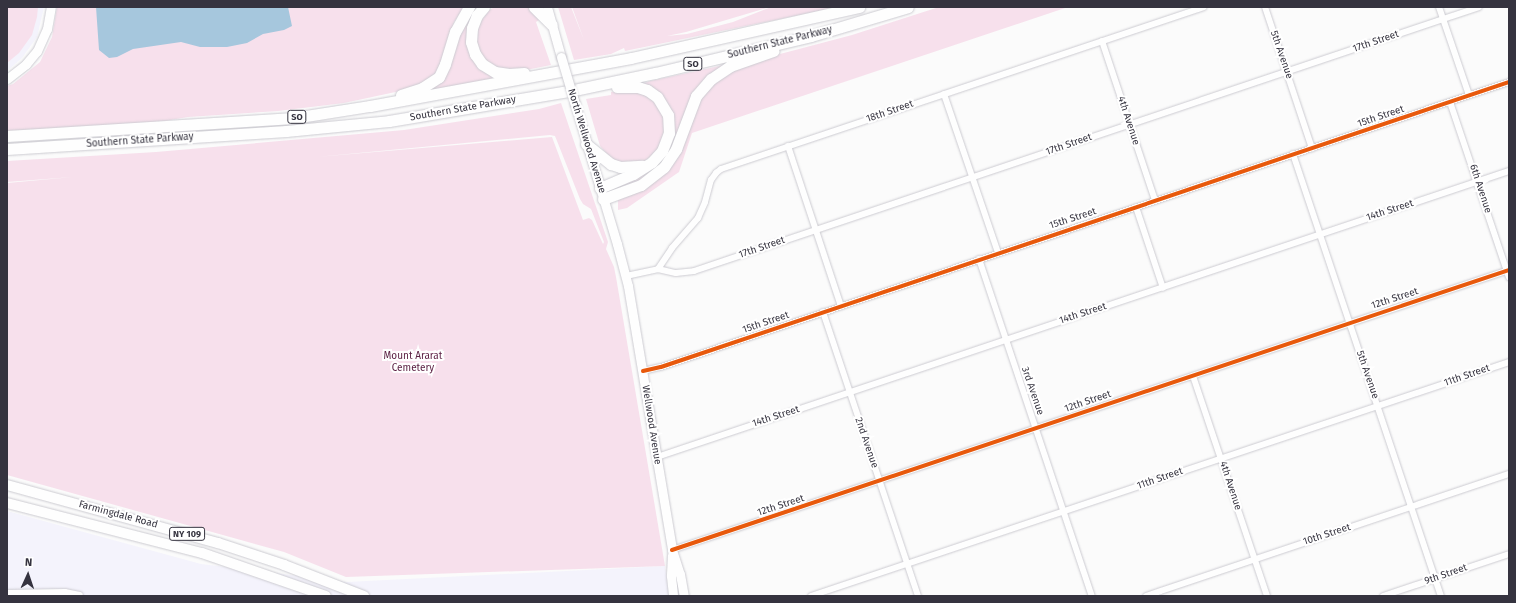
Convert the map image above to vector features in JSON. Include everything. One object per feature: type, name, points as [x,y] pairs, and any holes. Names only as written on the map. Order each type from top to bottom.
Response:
[{"type":"highway","points":[[370,106],[404,93],[418,90],[436,80],[443,69],[455,32],[469,7]]},
{"type":"highway","points":[[484,7],[473,24],[471,42],[473,50],[480,61],[491,70],[498,73],[514,74],[583,68]]},
{"type":"highway","points":[[534,7],[552,25]]},
{"type":"highway","name":"Southern State Parkway","points":[[7,136],[293,118],[370,106],[583,68],[699,44],[859,7]]},
{"type":"highway","name":"Southern State Parkway","points":[[7,149],[278,132],[389,121],[574,90],[811,36],[908,7]]},
{"type":"highway","points":[[603,199],[642,185],[664,167],[676,149],[696,96],[715,75],[737,63],[811,36]]},
{"type":"highway","points":[[574,90],[630,86],[647,90],[657,97],[668,115],[669,133],[662,151],[648,164],[633,174],[600,188]]},
{"type":"highway","points":[[586,144],[605,161],[616,166],[629,168],[648,164]]},
{"type":"main road","points":[[7,79],[26,64],[37,51],[47,29],[51,7]]},
{"type":"main road","name":"North Wellwood Avenue","points":[[547,7],[574,104],[626,276]]},
{"type":"main road","name":"Wellwood Avenue","points":[[626,276],[672,550]]},
{"type":"main road","name":"Farmingdale Road","points":[[7,485],[225,546],[284,565],[364,596]]},
{"type":"main road","points":[[7,492],[32,497],[52,497]]},
{"type":"main road","name":"Farmingdale Road","points":[[7,503],[197,552],[326,596]]},
{"type":"main road","points":[[672,550],[670,576],[673,596]]},
{"type":"main road","points":[[672,550],[680,574],[684,596]]},
{"type":"street","name":"18th Street","points":[[658,269],[672,248],[698,218],[705,202],[711,180],[716,173],[725,167],[1204,7]]},
{"type":"street","name":"5th Avenue","points":[[1265,7],[1312,148]]},
{"type":"street","points":[[1439,7],[1469,95]]},
{"type":"street","name":"17th Street","points":[[658,269],[676,273],[690,272],[1479,7]]},
{"type":"street","name":"4th Avenue","points":[[1102,41],[1155,200]]},
{"type":"street","name":"15th Street","points":[[642,371],[841,306],[1509,82]]},
{"type":"street","points":[[944,94],[998,253]]},
{"type":"street","name":"6th Avenue","points":[[1450,102],[1508,270],[1509,277]]},
{"type":"street","points":[[788,146],[841,306]]},
{"type":"street","name":"5th Avenue","points":[[1293,154],[1442,596]]},
{"type":"street","name":"14th Street","points":[[657,457],[1509,171]]},
{"type":"street","points":[[1136,207],[1163,288]]},
{"type":"street","name":"3rd Avenue","points":[[979,259],[1092,596]]},
{"type":"street","points":[[626,276],[658,269]]},
{"type":"street","name":"12th Street","points":[[672,550],[879,482],[1508,270]]},
{"type":"street","name":"2nd Avenue","points":[[822,312],[918,596]]},
{"type":"street","name":"11th Street","points":[[811,596],[1509,362]]},
{"type":"street","name":"4th Avenue","points":[[1193,376],[1267,596]]},
{"type":"street","name":"10th Street","points":[[1146,596],[1509,474]]},
{"type":"street","name":"9th Street","points":[[1383,596],[1509,554]]},
{"type":"street","points":[[7,593],[66,592],[80,595]]},
{"type":"shaded area","points":[[7,7],[44,7],[37,37],[22,58],[7,71]]},
{"type":"shaded area","points":[[7,511],[201,564],[347,582],[665,566],[670,596],[7,596]]},
{"type":"green space","points":[[7,7],[38,7],[32,35],[19,53],[7,63]]},
{"type":"green space","points":[[57,7],[464,7],[454,22],[441,67],[434,77],[419,87],[344,103],[278,111],[188,117],[152,123],[7,131],[7,86],[13,84],[40,62],[52,37]]},
{"type":"green space","points":[[474,7],[480,7],[468,39],[498,78],[430,91],[430,89]]},
{"type":"green space","points":[[495,7],[528,7],[531,9],[539,20],[536,22],[551,65],[526,70],[494,68],[480,57],[476,39],[480,23],[489,10]]},
{"type":"green space","points":[[558,7],[571,7],[584,40],[572,7],[770,7],[686,32],[667,36],[687,34],[733,22],[771,7],[838,7],[625,51],[624,48],[611,54],[574,60]]},
{"type":"green space","points":[[939,7],[1068,7],[692,133],[679,172],[627,208],[618,210],[618,200],[651,184],[700,99],[720,76],[757,60],[852,35]]},
{"type":"green space","points":[[724,65],[711,76],[668,158],[644,181],[615,189],[616,187],[652,168],[664,157],[671,144],[674,129],[673,119],[640,85],[650,81]]},
{"type":"green space","points":[[630,90],[643,92],[657,100],[666,125],[657,152],[643,162],[616,164],[600,146],[586,99],[611,95],[611,92]]},
{"type":"green space","name":"Mount Ararat Cemetery","points":[[561,103],[608,242],[606,249],[614,267],[616,277],[665,566],[346,577],[284,552],[7,475],[7,183],[73,177],[7,182],[7,161],[156,152],[404,130],[539,109]],"holes":[[[550,135],[555,136],[580,199],[583,204],[591,209],[604,242],[603,244],[592,220],[589,218],[583,220],[552,137],[316,157]]]},
{"type":"water","points":[[96,7],[288,7],[292,26],[284,30],[263,34],[247,43],[227,47],[200,47],[181,42],[133,49],[117,57],[109,58],[99,50]]},
{"type":"cycle path","points":[[643,371],[661,367],[1509,82]]},
{"type":"cycle path","points":[[672,550],[1509,270]]}]
